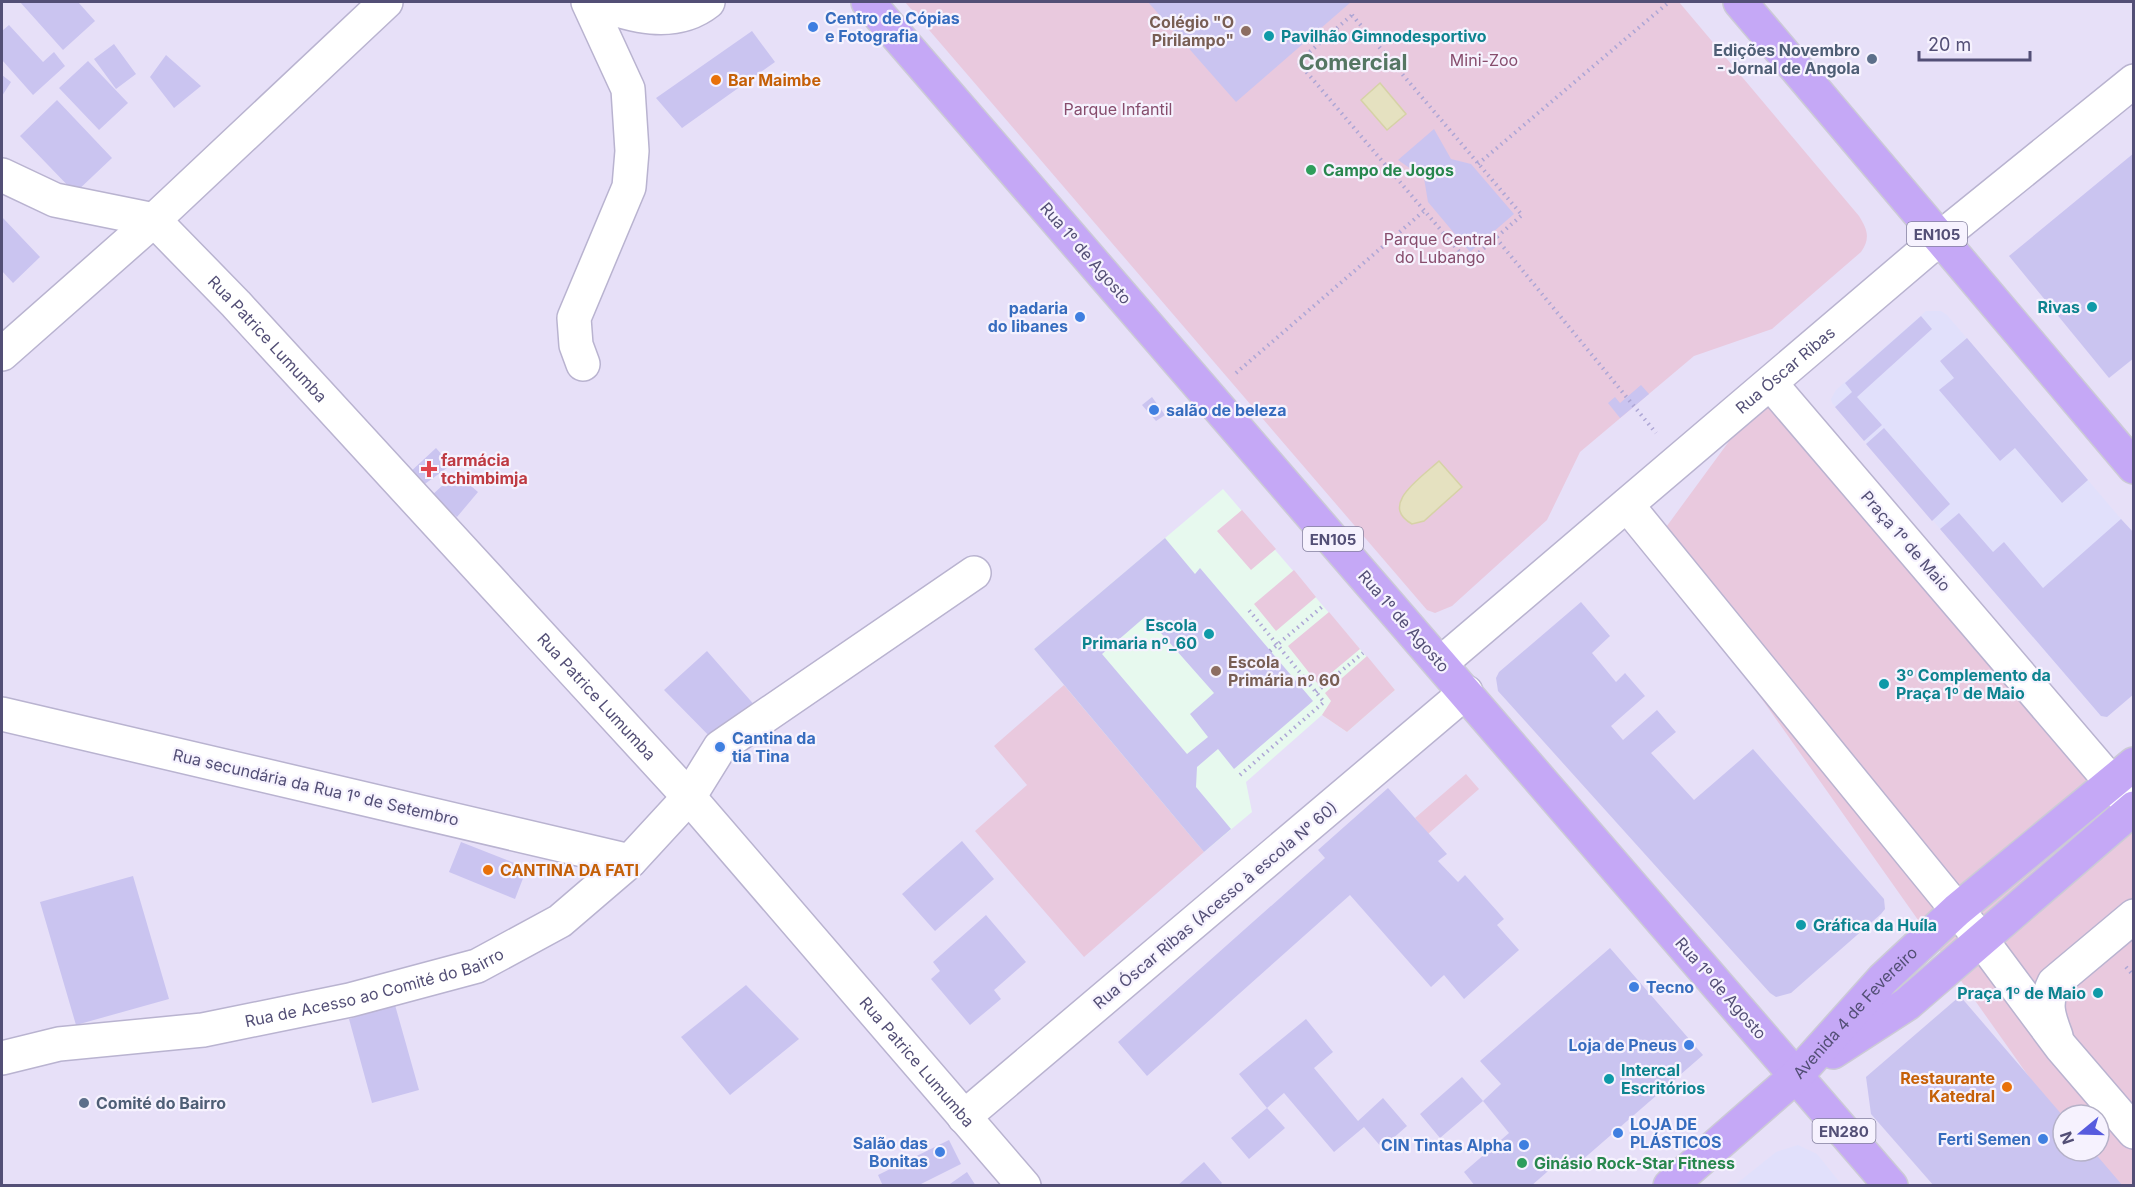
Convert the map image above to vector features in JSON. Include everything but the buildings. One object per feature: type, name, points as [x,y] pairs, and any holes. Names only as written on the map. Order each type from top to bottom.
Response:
[{"type":"main road","name":"Rua 1º de Agosto","points":[[868,2],[1891,1185]]},
{"type":"main road","name":"EN105","points":[[1740,2],[2133,467]]},
{"type":"main road","name":"Avenida 4 de Fevereiro","points":[[1796,1076],[1883,979],[1957,910],[2123,773]]},
{"type":"main road","name":"Avenida 4 de Fevereiro","points":[[1796,1076],[1907,1004],[1980,938],[2133,808]]},
{"type":"main road","points":[[1670,1185],[1796,1076]]},
{"type":"street","points":[[2,354],[154,220],[386,2]]},
{"type":"street","points":[[590,2],[625,14],[662,19],[698,10],[708,2]]},
{"type":"street","points":[[583,364],[576,345],[574,318],[629,187],[632,150],[628,89],[590,2]]},
{"type":"street","name":"Rua Óscar Ribas","points":[[1441,663],[1940,238],[2133,81]]},
{"type":"street","points":[[2,175],[55,201],[154,220]]},
{"type":"street","name":"Rua Patrice Lumumba","points":[[154,220],[236,304],[689,797],[1024,1185]]},
{"type":"street","name":"Praça 1º de Maio","points":[[1771,384],[2123,773],[2133,808]]},
{"type":"street","points":[[1627,505],[1980,938],[2061,1047],[2133,1132]]},
{"type":"street","name":"Rua de Acesso ao Comité do Bairro","points":[[2,1058],[59,1044],[203,1030],[350,1000],[477,966],[560,921],[630,861],[689,797],[720,747],[974,573]]},
{"type":"street","name":"Rua Óscar Ribas (Acesso à escola Nº 60)","points":[[964,1117],[1466,692]]},
{"type":"street","name":"Rua secundária da Rua 1º de Setembro","points":[[2,714],[630,861]]},
{"type":"street","points":[[2061,1047],[2047,1014],[2047,998],[2054,983],[2133,916]]},
{"type":"path","points":[[1478,164],[1669,2]]},
{"type":"path","points":[[1352,15],[1478,164],[1522,215],[1468,262],[1298,62],[1352,15]]},
{"type":"path","points":[[1229,379],[1424,211]]},
{"type":"path","points":[[1496,238],[1659,436]]},
{"type":"path","points":[[1270,651],[1323,606]]},
{"type":"path","points":[[1240,776],[1324,702],[1248,609]]},
{"type":"path","points":[[1316,692],[1364,652]]},
{"type":"shaded area","points":[[2,2],[2133,2],[2133,1185],[2,1186]]},
{"type":"shaded area","points":[[1380,83],[1406,114],[1387,130],[1361,100]]},
{"type":"shaded area","points":[[1926,311],[1941,311],[1947,315],[2133,533],[2107,717],[2101,716],[1832,403],[1831,399],[1836,390]]},
{"type":"shaded area","points":[[1439,461],[1462,487],[1424,521],[1412,524],[1403,516],[1399,508],[1401,500],[1406,491]]},
{"type":"shaded area","name":"Escola Primária nº 60","points":[[1223,489],[1395,690],[1347,732],[1322,715],[1246,782],[1252,812],[1204,852],[1034,649]]},
{"type":"shaded area","points":[[1798,1145],[1817,1154],[1842,1185],[1735,1185],[1776,1152]]},
{"type":"green space","name":"Parque Central do Lubango","points":[[905,2],[1679,2],[1859,216],[1866,229],[1867,238],[1861,252],[1772,329],[1694,356],[1580,452],[1547,520],[1452,606],[1435,613],[1427,610]]},
{"type":"green space","points":[[1771,384],[2133,792],[2133,1185],[2106,1185],[2090,1163],[2111,1163],[2111,1103],[2051,1103],[2051,1108],[1653,545]]},
{"type":"green space","points":[[1242,510],[1276,549],[1251,570],[1217,531]]},
{"type":"green space","points":[[1294,570],[1316,597],[1276,631],[1254,604]]},
{"type":"green space","points":[[1329,612],[1360,649],[1318,684],[1288,646]]},
{"type":"green space","points":[[1367,656],[1395,690],[1347,732],[1322,715],[1331,701],[1325,693]]},
{"type":"green space","points":[[1064,685],[1204,852],[1084,957],[975,831],[1027,785],[994,746]]},
{"type":"green space","points":[[1466,774],[1479,789],[1428,834],[1415,818]]},
{"type":"place","name":"Centro de Cópias e Fotografia","points":[[813,27]]},
{"type":"place","name":"Colégio \"O Pirilampo\"","points":[[1246,31]]},
{"type":"place","name":"Pavilhão Gimnodesportivo","points":[[1269,36]]},
{"type":"place","name":"Edições Novembro - Jornal de Angola","points":[[1872,59]]},
{"type":"place","name":"Bar Maimbe","points":[[716,80]]},
{"type":"place","name":"Campo de Jogos","points":[[1311,170]]},
{"type":"place","name":"Rivas","points":[[2092,307]]},
{"type":"place","name":"padaria do libanes","points":[[1080,317]]},
{"type":"place","name":"salão de beleza","points":[[1154,410]]},
{"type":"place","name":"farmácia tchimbimja","points":[[429,469]]},
{"type":"place","name":"Escola Primaria nº_60","points":[[1209,634]]},
{"type":"place","name":"Escola Primária nº 60","points":[[1216,671]]},
{"type":"place","name":"3º Complemento da Praça 1º de Maio","points":[[1884,684]]},
{"type":"place","name":"Cantina da tia Tina","points":[[720,747]]},
{"type":"place","name":"CANTINA DA FATI","points":[[488,870]]},
{"type":"place","name":"Gráfica da Huíla","points":[[1801,925]]},
{"type":"place","name":"Tecno","points":[[1634,987]]},
{"type":"place","name":"Praça 1º de Maio","points":[[2098,993]]},
{"type":"place","name":"Loja de Pneus","points":[[1689,1045]]},
{"type":"place","name":"Intercal Escritórios","points":[[1609,1079]]},
{"type":"place","name":"Restaurante Katedral","points":[[2007,1087]]},
{"type":"place","name":"Comité do Bairro","points":[[84,1103]]},
{"type":"place","name":"LOJA DE PLÁSTICOS","points":[[1618,1133]]},
{"type":"place","name":"Ferti Semen","points":[[2043,1139]]},
{"type":"place","name":"CIN Tintas Alpha","points":[[1524,1145]]},
{"type":"place","name":"Salão das Bonitas","points":[[940,1152]]},
{"type":"place","name":"Ginásio Rock-Star Fitness","points":[[1522,1163]]},
{"type":"district","name":"Comercial","points":[[1353,62]]},
{"type":"park label","name":"Mini-Zoo","points":[[1484,60]]},
{"type":"park label","name":"Parque Infantil","points":[[1118,109]]}]
